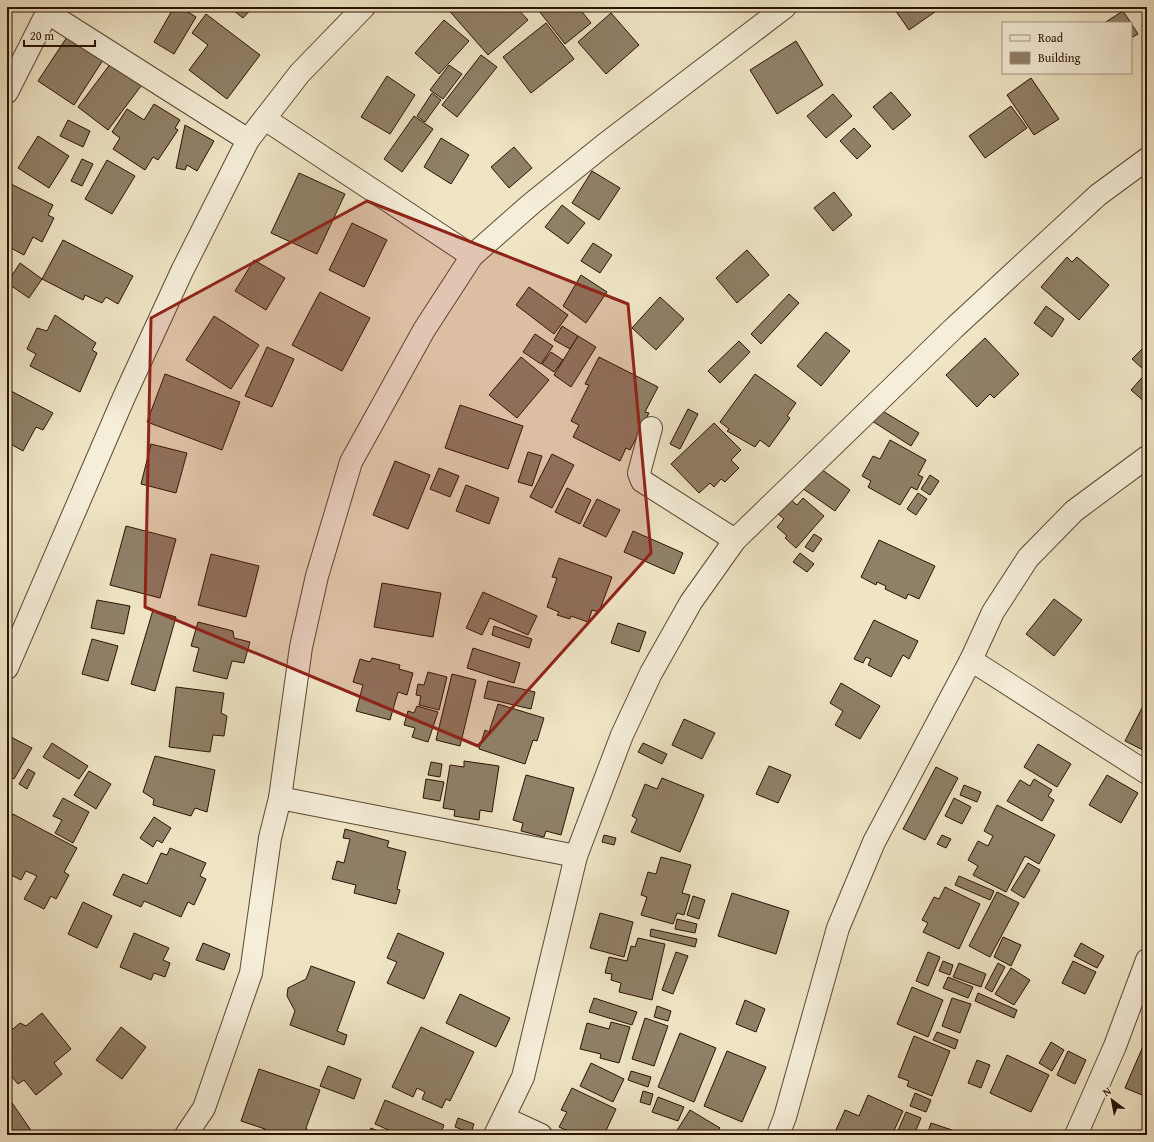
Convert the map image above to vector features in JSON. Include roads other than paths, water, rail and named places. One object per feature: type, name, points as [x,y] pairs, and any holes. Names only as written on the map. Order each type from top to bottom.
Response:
[{"type":"street","points":[[7,668],[121,405],[172,292],[248,140],[300,73],[364,7]]},
{"type":"street","points":[[186,1135],[204,1108],[251,973],[270,838],[280,798],[301,647],[317,576],[351,462],[424,330],[472,256],[530,204],[785,7]]},
{"type":"street","points":[[7,92],[49,10],[248,140]]},
{"type":"street","points":[[265,119],[472,256]]},
{"type":"street","points":[[542,1135],[500,1126],[522,1077],[576,856],[622,735],[651,673],[692,602],[735,540],[954,328],[1098,195],[1147,159]]},
{"type":"street","points":[[650,428],[639,473],[642,482],[735,540]]},
{"type":"street","points":[[778,1135],[786,1116],[838,928],[874,842],[971,660],[992,612],[1028,558],[1074,511],[1147,457]]},
{"type":"street","points":[[971,660],[1147,773]]},
{"type":"street","points":[[280,798],[576,856]]},
{"type":"street","points":[[1076,1135],[1115,1046],[1147,960]]}]
